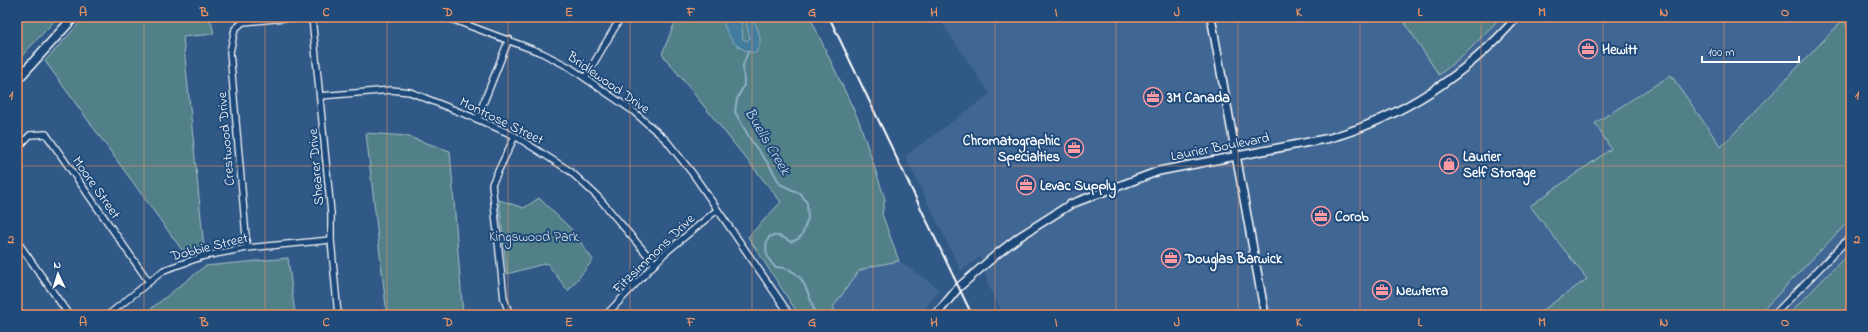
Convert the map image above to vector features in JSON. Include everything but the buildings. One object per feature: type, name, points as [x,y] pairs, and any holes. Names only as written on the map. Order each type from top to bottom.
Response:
[{"type":"main road","points":[[17,80],[74,17]]},
{"type":"street","name":"Crestwood Drive","points":[[247,248],[230,52],[235,29],[244,22],[295,17]]},
{"type":"street","name":"Shearer Drive","points":[[312,17],[331,213],[331,240],[338,315]]},
{"type":"street","name":"Bridlewood Drive","points":[[446,17],[509,39],[542,53],[585,78],[633,111],[666,140],[694,174],[717,210],[790,315]]},
{"type":"street","points":[[585,78],[621,17]]},
{"type":"street","points":[[1211,17],[1265,315]]},
{"type":"street","name":"Laurier Boulevard","points":[[936,315],[959,287],[997,254],[1019,237],[1070,204],[1159,171],[1237,157],[1349,133],[1399,110],[1428,94],[1467,66],[1502,35],[1517,17]]},
{"type":"street","points":[[477,119],[509,39]]},
{"type":"street","name":"Montrose Street","points":[[320,96],[391,90],[410,92],[515,136],[570,171],[598,197],[655,264]]},
{"type":"street","name":"Moore Street","points":[[17,149],[30,135],[46,134],[149,282]]},
{"type":"street","points":[[510,315],[504,299],[492,184],[515,136]]},
{"type":"street","name":"Fitzsimmons Drive","points":[[606,315],[655,264],[717,210]]},
{"type":"street","points":[[1774,315],[1851,236]]},
{"type":"street","name":"Dobbie Street","points":[[108,315],[164,270],[204,256],[247,248],[331,240]]},
{"type":"street","points":[[17,241],[69,315]]},
{"type":"shaded area","points":[[722,17],[741,17],[743,39],[747,41],[750,38],[745,17],[752,17],[760,35],[760,44],[755,53],[742,48],[732,41],[726,30]]},
{"type":"shaded area","points":[[938,17],[1841,17],[1851,31],[1851,315],[1003,315],[988,284],[980,257],[961,271],[905,156],[990,94]]},
{"type":"shaded area","points":[[899,261],[939,289],[921,315],[837,315],[833,307],[859,271],[873,266]]},
{"type":"green space","points":[[17,17],[58,17],[17,61]]},
{"type":"green space","points":[[85,17],[210,17],[214,34],[183,37],[204,248],[182,250],[45,61]]},
{"type":"green space","points":[[677,17],[810,17],[859,121],[885,199],[882,214],[899,261],[873,266],[859,271],[833,307],[837,315],[799,315],[748,237],[781,202],[662,54]]},
{"type":"green space","points":[[1401,17],[1501,17],[1468,51],[1439,75]]},
{"type":"green space","points":[[1843,20],[1851,31],[1851,219],[1758,315],[1536,315],[1587,279],[1530,206],[1611,149],[1595,123],[1671,75],[1721,147]]},
{"type":"green space","points":[[366,133],[406,136],[450,151],[463,315],[387,315]]},
{"type":"green space","name":"Kingswood Park","points":[[539,198],[572,230],[593,260],[568,291],[547,263],[507,274],[499,200],[524,208]]},
{"type":"green space","points":[[1851,251],[1851,315],[1788,315]]},
{"type":"green space","points":[[288,258],[295,315],[143,315],[205,266]]},
{"type":"waterway","name":"Buells Creek","points":[[748,52],[743,65],[744,85],[737,99],[735,112],[752,142],[770,166],[780,184],[801,194],[807,203],[808,218],[802,235],[798,239],[791,242],[780,236],[769,237],[766,245],[768,257],[775,267],[785,268],[793,271],[799,276],[807,290],[816,315]]},
{"type":"railway","points":[[829,17],[972,315]]},
{"type":"place","name":"Hewitt","points":[[1588,49]]},
{"type":"place","name":"3M Canada","points":[[1153,97]]},
{"type":"place","name":"Chromatographic Specialties","points":[[1074,148]]},
{"type":"place","name":"Laurier Self Storage","points":[[1449,164]]},
{"type":"place","name":"Levac Supply","points":[[1026,185]]},
{"type":"place","name":"Corob","points":[[1321,216]]},
{"type":"place","name":"Douglas Barwick","points":[[1171,258]]},
{"type":"place","name":"Newterra","points":[[1382,290]]}]
